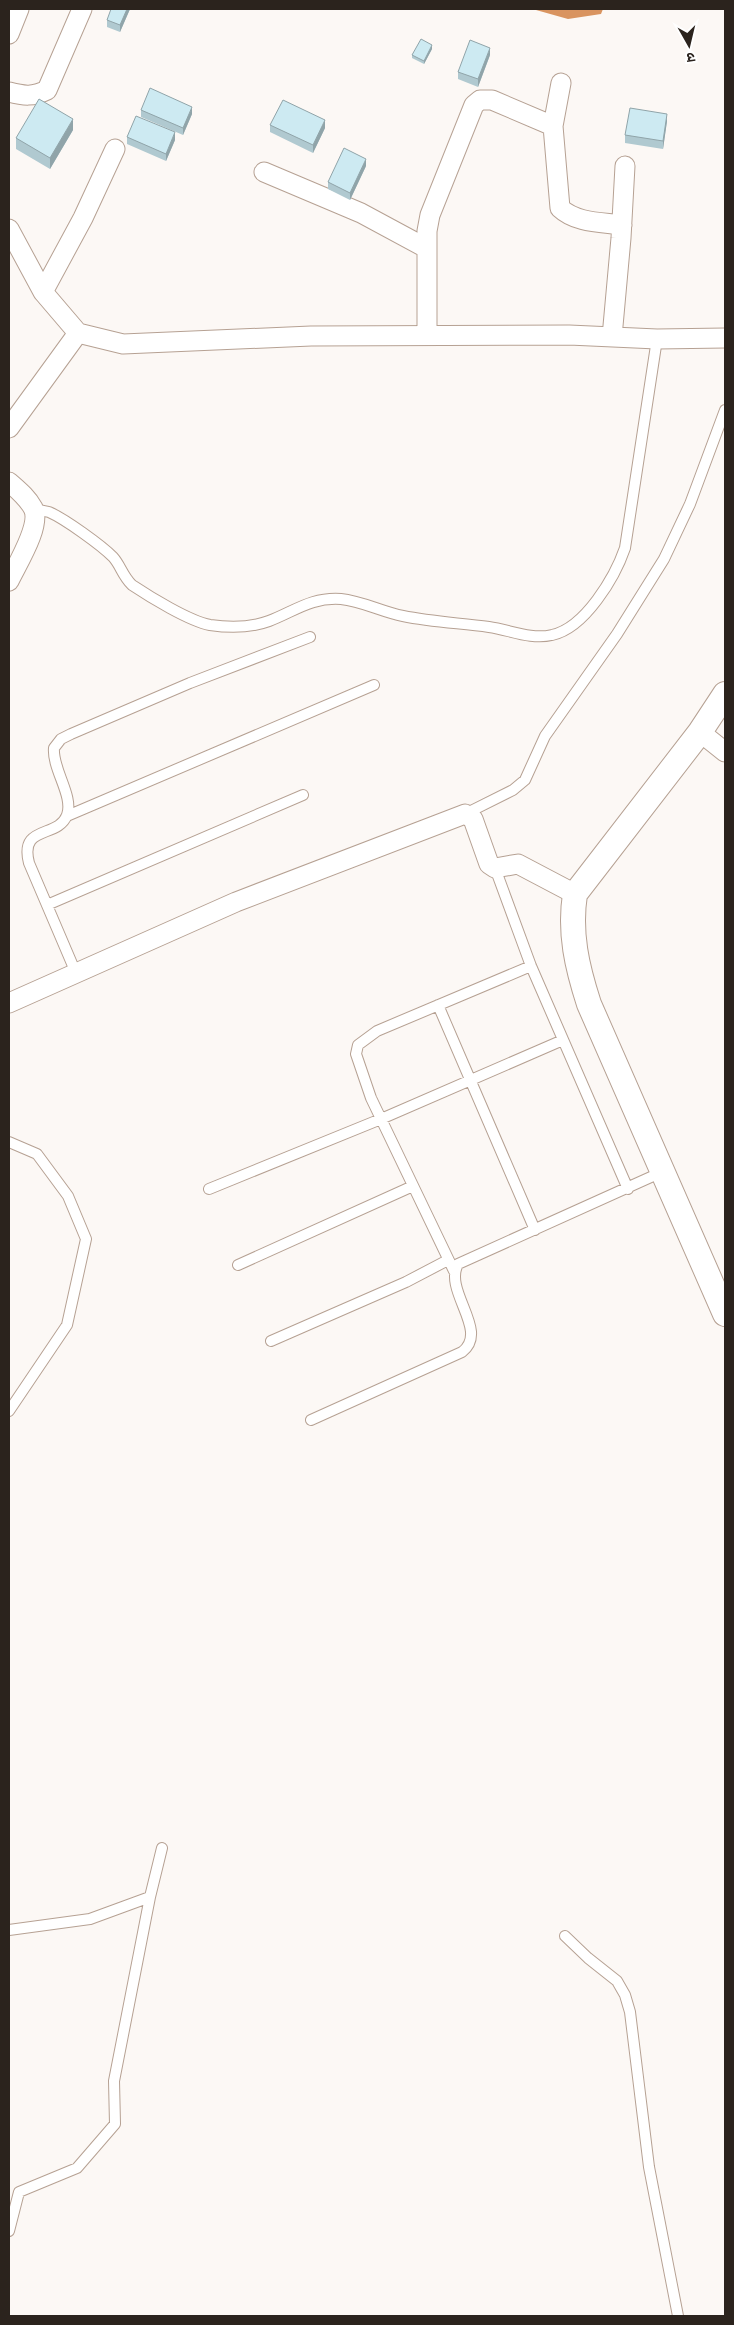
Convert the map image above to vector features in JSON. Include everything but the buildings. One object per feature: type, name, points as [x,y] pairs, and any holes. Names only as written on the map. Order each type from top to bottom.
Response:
[{"type":"street","points":[[9,34],[20,9]]},
{"type":"street","points":[[9,92],[26,96],[38,95],[47,90],[82,9]]},
{"type":"street","points":[[561,82],[553,126],[560,208],[568,215],[577,218],[622,225]]},
{"type":"street","points":[[427,335],[426,248],[430,215],[474,105],[480,100],[492,100],[553,126]]},
{"type":"street","points":[[43,292],[83,218],[115,149]]},
{"type":"street","points":[[612,337],[625,166]]},
{"type":"street","points":[[264,172],[361,213],[426,248]]},
{"type":"street","points":[[9,229],[43,292],[78,333],[123,344],[311,336],[427,335],[657,339],[725,338]]},
{"type":"street","points":[[9,428],[78,333]]},
{"type":"street","points":[[9,482],[26,498],[34,510],[36,520],[33,531],[9,581]]},
{"type":"street","points":[[725,694],[700,732],[575,894],[572,916],[574,953],[589,1004],[725,1314]]},
{"type":"street","points":[[700,732],[725,752]]},
{"type":"street","points":[[9,1003],[236,902],[465,814],[473,820],[489,864],[495,868],[518,864],[575,894]]},
{"type":"lane","points":[[34,510],[48,512],[62,519],[104,550],[113,557],[122,576],[132,585],[207,624],[230,627],[251,626],[270,621],[304,604],[341,599],[400,615],[442,623],[490,627],[538,637],[554,635],[567,629],[585,614],[611,580],[625,548],[657,339]]},
{"type":"lane","points":[[465,814],[513,790],[525,780],[545,736],[617,634],[664,559],[690,504],[725,410]]},
{"type":"lane","points":[[67,816],[69,807],[53,756],[54,748],[61,739],[190,683],[310,637]]},
{"type":"lane","points":[[76,973],[26,851],[27,843],[60,823],[67,816],[374,685]]},
{"type":"lane","points":[[47,905],[303,795]]},
{"type":"lane","points":[[495,868],[531,966],[628,1189]]},
{"type":"lane","points":[[311,1420],[462,1352],[470,1346],[472,1338],[454,1281],[454,1271],[381,1119],[360,1069],[356,1054],[358,1045],[377,1031],[531,966]]},
{"type":"lane","points":[[438,1005],[535,1230]]},
{"type":"lane","points":[[209,1189],[381,1119],[563,1040]]},
{"type":"lane","points":[[9,1142],[37,1154],[68,1196],[86,1239],[67,1325],[9,1411]]},
{"type":"lane","points":[[454,1271],[458,1264],[469,1258],[628,1189],[663,1171]]},
{"type":"lane","points":[[238,1265],[413,1186]]},
{"type":"lane","points":[[271,1341],[406,1282],[448,1260]]},
{"type":"lane","points":[[9,2231],[19,2192],[77,2168],[115,2124],[114,2081],[150,1896],[162,1848]]},
{"type":"lane","points":[[9,1930],[90,1919],[150,1896]]},
{"type":"lane","points":[[565,1936],[588,1958],[617,1980],[628,2003],[635,2044],[649,2167],[678,2316]]},
{"type":"shaded area","points":[[512,9],[603,9],[601,14],[568,19],[536,10]]}]
